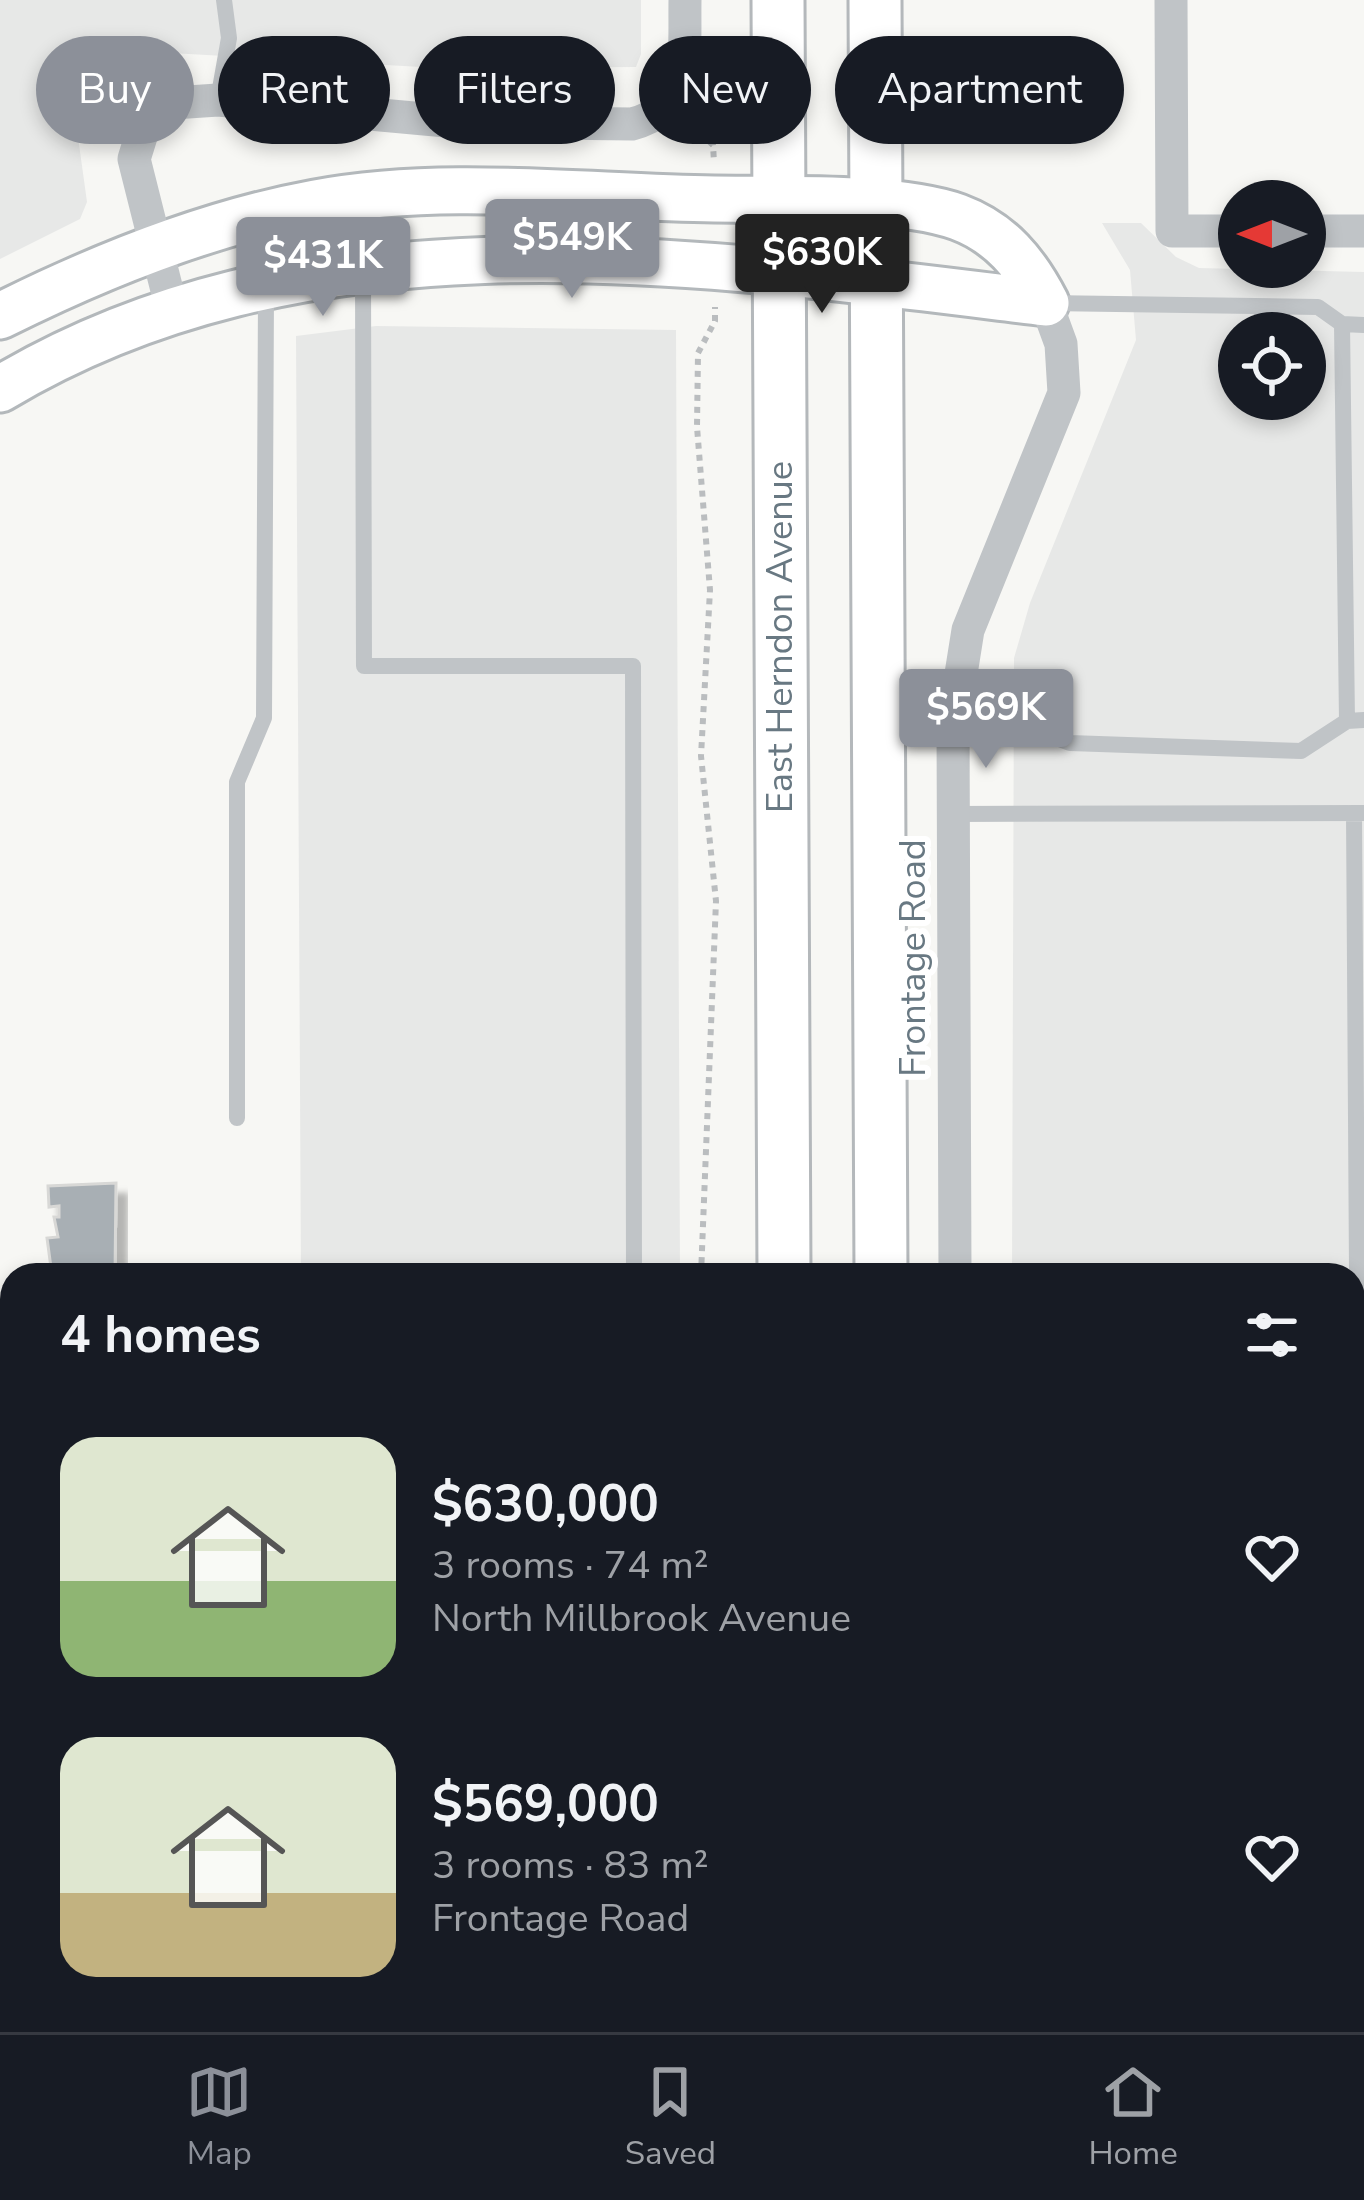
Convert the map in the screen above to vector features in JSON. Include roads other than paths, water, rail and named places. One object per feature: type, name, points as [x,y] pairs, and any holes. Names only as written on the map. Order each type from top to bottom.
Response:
[{"type":"main road","name":"East Herndon Avenue","points":[[778,0],[784,1263]]},
{"type":"main road","points":[[875,0],[881,1263]]},
{"type":"street","points":[[390,116],[457,122],[632,124],[656,118],[680,88],[685,0]]},
{"type":"street","points":[[1171,0],[1172,231],[1218,231]]},
{"type":"street","points":[[173,314],[134,159],[143,130],[173,103],[218,100]]},
{"type":"street","points":[[0,316],[104,267],[267,214],[367,196],[779,199],[953,216],[980,227],[1017,257],[1046,303]]},
{"type":"street","points":[[1326,232],[1364,232]]},
{"type":"street","points":[[0,389],[74,351],[173,314],[363,269],[500,259],[779,269],[1046,303]]},
{"type":"street","name":"Frontage Road","points":[[955,1263],[951,814],[956,700],[968,630],[1064,393],[1061,344],[1046,303]]},
{"type":"lane","points":[[224,0],[229,36]]},
{"type":"lane","points":[[363,269],[364,666],[633,666],[634,1263]]},
{"type":"lane","points":[[237,1118],[237,782],[264,718],[266,290]]},
{"type":"lane","points":[[1046,303],[1318,307],[1342,324],[1364,325]]},
{"type":"lane","points":[[956,700],[1070,743],[1301,751],[1355,720],[1342,324]]},
{"type":"lane","points":[[951,814],[1359,813],[1360,1263]]}]
